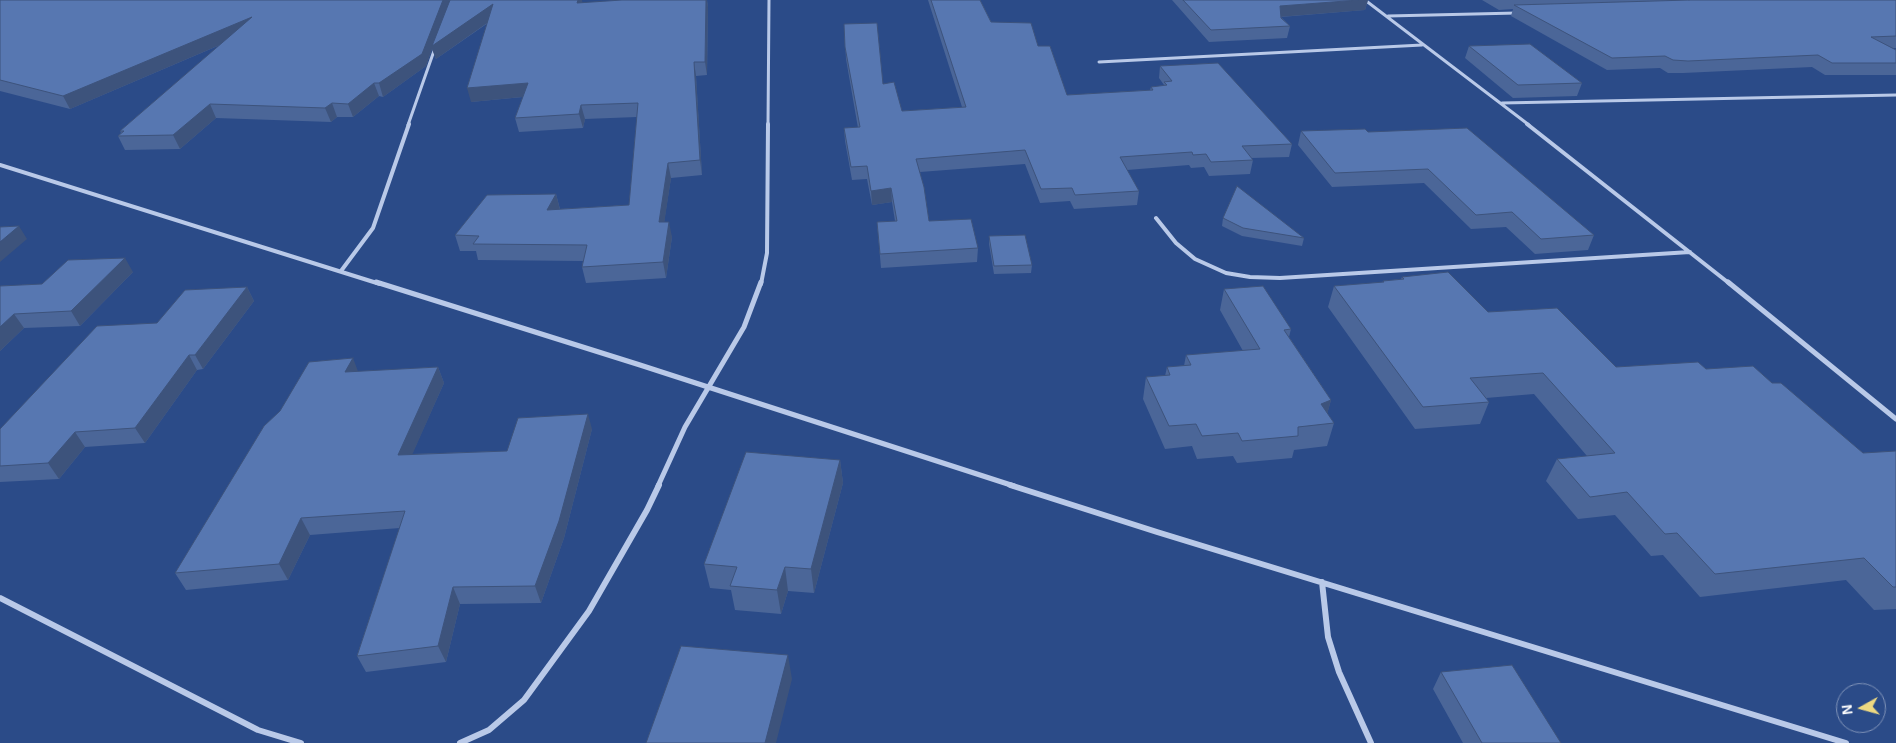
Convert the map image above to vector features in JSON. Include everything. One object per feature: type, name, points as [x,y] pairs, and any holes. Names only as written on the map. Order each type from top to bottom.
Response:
[{"type":"street","points":[[460,743],[489,730],[524,700],[589,611],[647,510],[686,427],[744,327],[760,286],[767,253],[769,0]]},
{"type":"street","points":[[1365,0],[1501,103],[1691,252],[1896,419]]},
{"type":"street","points":[[1388,16],[1517,13]]},
{"type":"street","points":[[1099,62],[1422,45]]},
{"type":"street","points":[[342,271],[373,228],[436,47]]},
{"type":"street","points":[[1501,103],[1896,95]]},
{"type":"street","points":[[0,165],[709,387],[1157,532],[1846,743]]},
{"type":"street","points":[[1156,218],[1176,243],[1195,259],[1226,273],[1250,277],[1280,278],[1691,252]]},
{"type":"street","points":[[1322,582],[1328,637],[1340,672],[1371,743]]},
{"type":"street","points":[[0,598],[258,730],[300,743]]},
{"type":"building","points":[[0,0],[443,0],[422,54],[379,83],[374,83],[348,104],[332,103],[325,108],[210,104],[173,135],[118,136],[124,131],[120,131],[252,17],[63,96],[0,80]]},
{"type":"building","points":[[450,0],[578,0],[577,3],[622,0],[706,0],[705,62],[694,62],[700,160],[668,163],[659,222],[669,222],[663,262],[582,267],[587,245],[473,244],[479,236],[455,235],[487,195],[556,194],[547,210],[629,205],[638,103],[581,105],[579,114],[515,118],[528,83],[467,88],[493,4],[432,46]]},
{"type":"building","points":[[931,0],[980,0],[991,22],[1031,23],[1038,46],[1050,46],[1067,95],[1153,90],[1151,87],[1167,85],[1164,82],[1172,81],[1160,66],[1218,63],[1292,144],[1242,146],[1253,160],[1211,162],[1206,154],[1193,155],[1192,152],[1120,157],[1139,191],[1075,195],[1072,188],[1041,189],[1025,150],[916,159],[924,187],[929,221],[971,219],[978,248],[880,254],[877,222],[897,221],[891,188],[871,191],[867,166],[851,167],[844,128],[860,127],[845,47],[844,24],[877,23],[883,84],[894,82],[902,111],[966,107]]},
{"type":"building","points":[[1183,0],[1359,0],[1280,6],[1281,18],[1290,26],[1211,30]]},
{"type":"building","points":[[1689,0],[1896,0],[1896,36],[1871,37],[1896,50],[1896,63],[1832,63],[1818,55],[1688,61],[1673,60],[1665,56],[1612,58],[1514,5]]},
{"type":"building","points":[[1530,44],[1582,83],[1518,85],[1469,46]]},
{"type":"building","points":[[1467,128],[1594,235],[1541,239],[1512,212],[1476,215],[1428,169],[1335,173],[1301,131],[1365,129],[1368,132]]},
{"type":"building","points":[[1237,186],[1304,238],[1243,228],[1223,218]]},
{"type":"building","points":[[19,226],[0,242],[0,227]]},
{"type":"building","points":[[1025,235],[1032,265],[994,266],[989,236]]},
{"type":"building","points":[[125,258],[71,311],[14,314],[0,327],[0,286],[42,284],[68,260]]},
{"type":"building","points":[[1448,272],[1488,312],[1557,308],[1616,367],[1698,362],[1706,369],[1753,366],[1772,383],[1781,383],[1863,453],[1896,451],[1896,587],[1893,587],[1864,558],[1715,574],[1677,533],[1665,534],[1627,492],[1590,497],[1557,459],[1615,453],[1543,373],[1470,378],[1489,402],[1423,407],[1334,286],[1384,282],[1404,279],[1402,277]]},
{"type":"building","points":[[1263,286],[1291,329],[1284,330],[1331,400],[1321,404],[1334,423],[1298,427],[1298,436],[1242,441],[1238,433],[1202,436],[1196,424],[1169,426],[1146,377],[1170,375],[1167,367],[1191,365],[1186,355],[1260,349],[1224,289]]},
{"type":"building","points":[[247,287],[195,355],[189,355],[135,428],[75,432],[48,463],[0,466],[0,429],[97,326],[157,323],[185,290]]},
{"type":"building","points":[[353,358],[345,372],[438,367],[398,455],[507,451],[518,418],[588,414],[559,521],[535,586],[453,587],[438,646],[357,656],[405,511],[301,518],[279,564],[175,573],[264,426],[280,411],[309,362]]},
{"type":"building","points":[[746,452],[840,460],[811,569],[785,567],[777,590],[730,586],[737,567],[704,564]]},
{"type":"building","points":[[681,646],[788,655],[765,743],[646,743]]},
{"type":"building","points":[[1512,665],[1561,743],[1482,743],[1441,672]]}]
